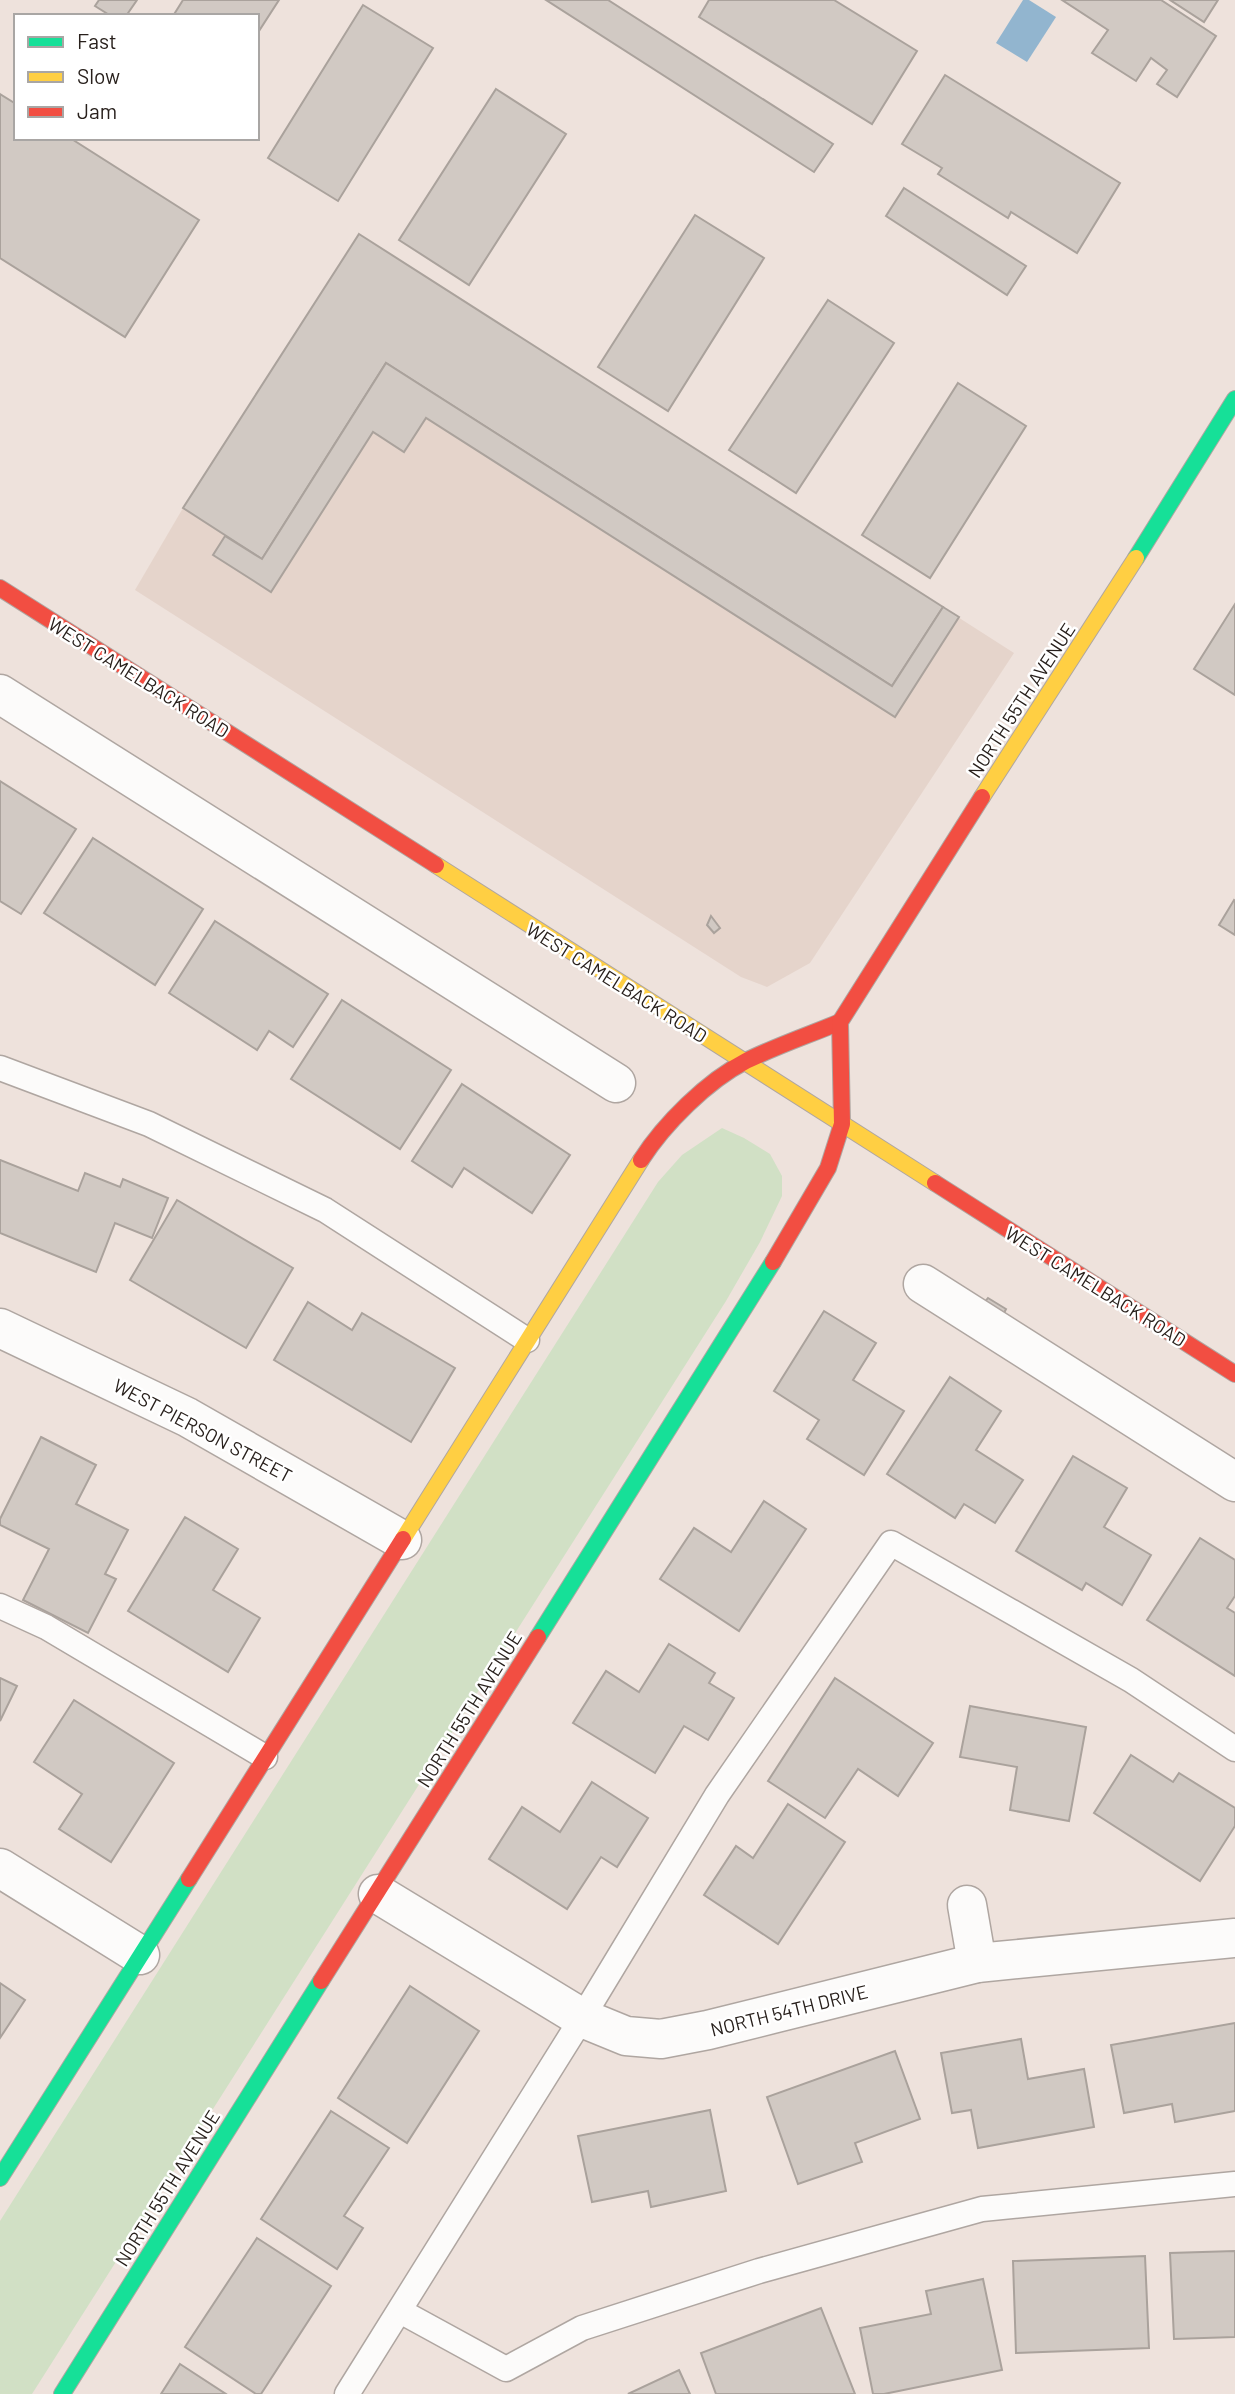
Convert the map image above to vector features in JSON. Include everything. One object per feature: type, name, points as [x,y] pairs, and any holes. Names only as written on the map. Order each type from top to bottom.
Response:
[{"type":"street","name":"NORTH 55TH AVENUE","points":[[62,2394],[797,1224],[828,1168],[842,1124],[840,1022],[963,827],[1073,661],[1235,399]]},
{"type":"street","name":"WEST CAMELBACK ROAD","points":[[0,589],[1235,1374]]},
{"type":"street","points":[[0,694],[617,1083]]},
{"type":"street","points":[[1,2175],[654,1138],[703,1091],[744,1062],[840,1022]]},
{"type":"street","points":[[923,1284],[1235,1482]]},
{"type":"street","name":"WEST PIERSON STREET","points":[[0,1328],[187,1417],[402,1540]]},
{"type":"street","points":[[0,1868],[140,1955]]},
{"type":"street","name":"NORTH 54TH DRIVE","points":[[378,1894],[582,2018],[626,2035],[661,2039],[708,2030],[977,1963],[1235,1938]]},
{"type":"street","points":[[968,1905],[977,1963]]},
{"type":"lane","points":[[0,1068],[149,1124],[325,1210],[527,1340]]},
{"type":"lane","points":[[347,2394],[401,2311],[717,1796],[891,1543],[1131,1680],[1235,1748]]},
{"type":"lane","points":[[0,1606],[46,1626],[265,1757]]},
{"type":"lane","points":[[401,2311],[506,2369],[582,2328],[759,2271],[982,2209],[1235,2184]]},
{"type":"shaded area","points":[[359,234],[1014,653],[810,963],[767,987],[741,977],[135,590],[183,508]]},
{"type":"green space","points":[[722,1128],[770,1154],[782,1176],[782,1196],[760,1242],[726,1301],[32,2394],[0,2394],[0,2221],[658,1182],[682,1155]]},
{"type":"water","points":[[1023,0],[1029,0],[1056,17],[1027,62],[996,43]]},
{"type":"building","points":[[99,0],[137,0],[127,14],[108,14],[95,6]]},
{"type":"building","points":[[183,0],[279,0],[259,31],[259,14],[174,14]]},
{"type":"building","points":[[546,0],[608,0],[833,144],[814,172]]},
{"type":"building","points":[[709,0],[834,0],[917,51],[872,124],[699,17]]},
{"type":"building","points":[[1062,0],[1161,0],[1216,36],[1177,97],[1157,84],[1167,70],[1151,58],[1136,81],[1092,53],[1108,30]]},
{"type":"building","points":[[1170,0],[1218,0],[1204,22]]},
{"type":"building","points":[[363,5],[433,48],[338,201],[268,158]]},
{"type":"building","points":[[945,75],[1120,183],[1077,253],[1011,212],[1008,218],[938,174],[942,168],[902,144]]},
{"type":"building","points":[[496,89],[566,134],[469,285],[399,240]]},
{"type":"building","points":[[0,94],[14,103],[14,140],[73,140],[199,220],[125,337],[0,258]]},
{"type":"building","points":[[904,188],[1026,266],[1007,295],[886,216]]},
{"type":"building","points":[[695,215],[764,258],[668,411],[598,367]]},
{"type":"building","points":[[359,234],[943,607],[892,686],[386,363],[262,559],[183,508]]},
{"type":"building","points":[[828,300],[894,343],[796,493],[729,450]]},
{"type":"building","points":[[386,363],[892,686],[943,607],[959,617],[895,717],[426,418],[404,452],[373,432],[271,592],[213,555],[225,536],[262,559]]},
{"type":"building","points":[[958,383],[1026,426],[930,578],[862,535]]},
{"type":"building","points":[[1235,604],[1235,695],[1194,669]]},
{"type":"building","points":[[0,781],[76,829],[21,914],[0,901]]},
{"type":"building","points":[[93,838],[203,909],[155,985],[44,913]]},
{"type":"building","points":[[1235,901],[1235,935],[1219,925]]},
{"type":"building","points":[[711,916],[720,928],[714,933],[707,925]]},
{"type":"building","points":[[215,921],[328,994],[293,1047],[269,1031],[257,1050],[169,993]]},
{"type":"building","points":[[342,1000],[451,1070],[400,1149],[291,1079]]},
{"type":"building","points":[[462,1084],[570,1155],[532,1213],[464,1168],[452,1187],[412,1161]]},
{"type":"building","points":[[0,1160],[78,1191],[85,1173],[120,1187],[123,1179],[168,1198],[152,1238],[115,1223],[96,1272],[0,1233]]},
{"type":"building","points":[[177,1200],[293,1268],[246,1348],[130,1280]]},
{"type":"building","points":[[988,1298],[1006,1309],[1003,1315],[984,1303]]},
{"type":"building","points":[[308,1302],[352,1330],[362,1313],[455,1368],[411,1442],[274,1360]]},
{"type":"building","points":[[824,1311],[876,1343],[853,1380],[904,1411],[864,1475],[807,1439],[819,1420],[774,1391]]},
{"type":"building","points":[[950,1377],[1001,1411],[976,1450],[1023,1480],[995,1523],[964,1504],[955,1518],[887,1474]]},
{"type":"building","points":[[41,1437],[96,1465],[76,1504],[128,1530],[105,1574],[116,1579],[88,1633],[23,1600],[49,1549],[0,1525],[0,1519]]},
{"type":"building","points":[[1073,1456],[1127,1488],[1104,1527],[1151,1555],[1122,1605],[1086,1583],[1082,1590],[1016,1551]]},
{"type":"building","points":[[764,1501],[806,1529],[739,1631],[660,1579],[694,1528],[731,1552]]},
{"type":"building","points":[[185,1517],[238,1549],[213,1590],[260,1618],[228,1672],[128,1611]]},
{"type":"building","points":[[1200,1538],[1235,1560],[1235,1596],[1227,1608],[1235,1613],[1235,1676],[1147,1620]]},
{"type":"building","points":[[669,1644],[715,1673],[709,1683],[734,1698],[708,1740],[684,1726],[655,1773],[573,1723],[606,1671],[639,1692]]},
{"type":"building","points":[[0,1678],[17,1686],[0,1721]]},
{"type":"building","points":[[835,1678],[933,1743],[898,1796],[858,1769],[825,1818],[768,1781]]},
{"type":"building","points":[[74,1700],[174,1763],[111,1862],[59,1829],[82,1794],[34,1762]]},
{"type":"building","points":[[970,1706],[1086,1727],[1069,1821],[1010,1810],[1017,1767],[960,1757]]},
{"type":"building","points":[[1131,1755],[1173,1782],[1179,1773],[1235,1808],[1235,1826],[1200,1881],[1094,1813]]},
{"type":"building","points":[[592,1782],[648,1818],[617,1867],[601,1857],[567,1909],[489,1859],[522,1807],[560,1832]]},
{"type":"building","points":[[788,1804],[845,1842],[778,1944],[704,1895],[736,1846],[753,1858]]},
{"type":"building","points":[[0,1983],[25,2000],[0,2038]]},
{"type":"building","points":[[410,1986],[479,2031],[407,2143],[338,2098]]},
{"type":"building","points":[[1235,2023],[1235,2111],[1175,2122],[1172,2104],[1124,2113],[1111,2045]]},
{"type":"building","points":[[1021,2039],[1028,2079],[1084,2069],[1094,2127],[978,2148],[971,2110],[952,2113],[941,2053]]},
{"type":"building","points":[[895,2051],[920,2119],[855,2143],[862,2162],[798,2184],[767,2097]]},
{"type":"building","points":[[710,2110],[726,2191],[651,2207],[648,2191],[592,2202],[578,2136]]},
{"type":"building","points":[[331,2111],[389,2148],[344,2216],[363,2228],[337,2269],[261,2219]]},
{"type":"building","points":[[257,2238],[331,2286],[261,2394],[256,2394],[185,2347]]},
{"type":"building","points":[[1235,2251],[1235,2337],[1174,2339],[1170,2253]]},
{"type":"building","points":[[1145,2256],[1149,2348],[1016,2353],[1013,2261]]},
{"type":"building","points":[[983,2279],[1002,2370],[873,2394],[860,2328],[931,2314],[926,2291]]},
{"type":"building","points":[[821,2308],[855,2394],[716,2394],[701,2353]]},
{"type":"building","points":[[180,2364],[226,2394],[161,2394]]},
{"type":"building","points":[[679,2370],[690,2394],[628,2394]]},
{"type":"traffic: fast","points":[[1136,558],[1235,399]]},
{"type":"traffic: fast","points":[[538,1637],[773,1262]]},
{"type":"traffic: fast","points":[[0,2178],[189,1879]]},
{"type":"traffic: fast","points":[[62,2394],[321,1981]]},
{"type":"traffic: slow","points":[[982,797],[1136,558]]},
{"type":"traffic: slow","points":[[436,865],[935,1183]]},
{"type":"traffic: slow","points":[[403,1539],[641,1160]]},
{"type":"traffic: jam","points":[[0,588],[436,865]]},
{"type":"traffic: jam","points":[[773,1262],[828,1168],[842,1124],[840,1022],[982,797]]},
{"type":"traffic: jam","points":[[641,1160],[662,1132],[716,1080],[769,1050],[840,1022]]},
{"type":"traffic: jam","points":[[935,1183],[1235,1374]]},
{"type":"traffic: jam","points":[[189,1879],[403,1539]]},
{"type":"traffic: jam","points":[[321,1981],[538,1637]]}]
